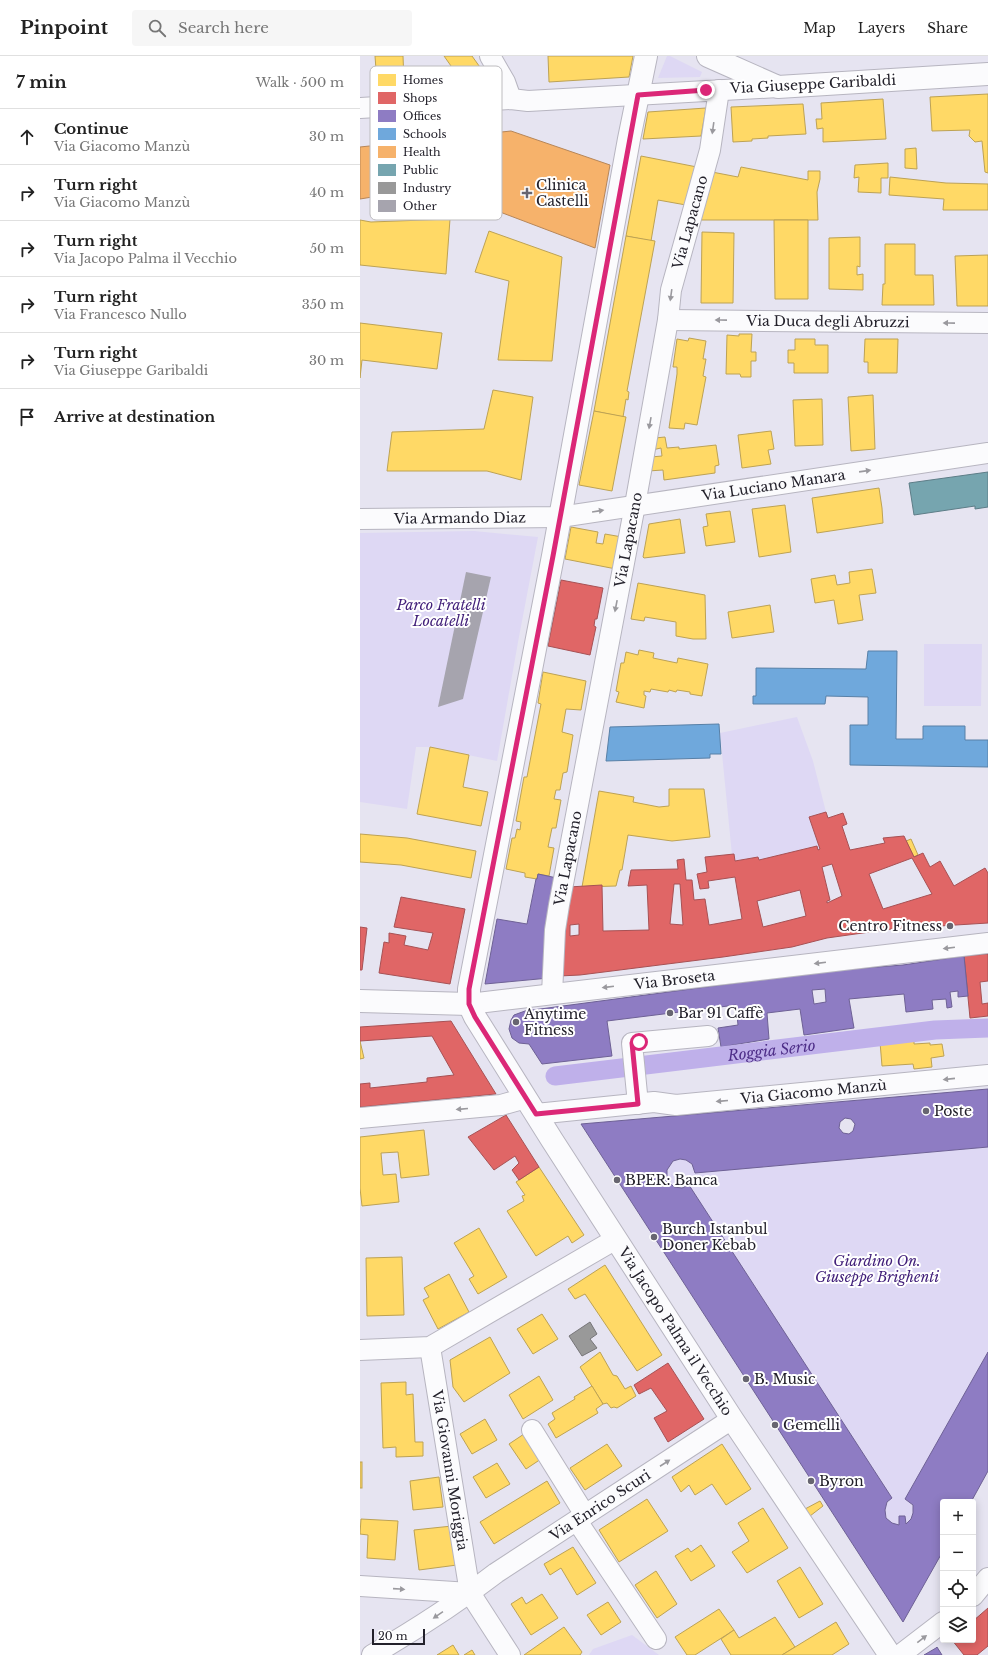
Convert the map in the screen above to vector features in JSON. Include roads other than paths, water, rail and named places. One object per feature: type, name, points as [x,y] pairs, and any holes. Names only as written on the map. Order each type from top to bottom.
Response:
[{"type":"street","points":[[490,56],[496,66]]},
{"type":"street","points":[[469,1004],[469,989],[560,517],[646,56]]},
{"type":"street","points":[[708,56],[778,87]]},
{"type":"street","name":"Via Giuseppe Garibaldi","points":[[502,100],[528,101],[988,74]]},
{"type":"street","points":[[502,77],[511,99]]},
{"type":"street","name":"Via Lapacano","points":[[552,994],[555,930],[558,905],[635,505],[668,320],[671,290],[710,150],[719,90]]},
{"type":"street","name":"Via Giuseppe Garibaldi","points":[[360,108],[370,107]]},
{"type":"street","name":"Via Duca degli Abruzzi","points":[[668,320],[988,323]]},
{"type":"street","name":"Via Luciano Manara","points":[[560,517],[988,453]]},
{"type":"street","name":"Via Armando Diaz","points":[[360,519],[560,517]]},
{"type":"street","name":"Via Broseta","points":[[360,1001],[469,1004],[988,944]]},
{"type":"street","name":"Via Jacopo Palma il Vecchio","points":[[469,1004],[477,1020],[531,1106],[732,1419],[890,1655]]},
{"type":"street","points":[[638,1104],[632,1043],[708,1036]]},
{"type":"street","name":"Via Giacomo Manzù","points":[[360,1118],[501,1105],[531,1106],[638,1104],[654,1102],[676,1105],[988,1075]]},
{"type":"street","points":[[360,1350],[430,1347],[616,1239]]},
{"type":"street","name":"Via Giovanni Moriggia","points":[[430,1347],[470,1593]]},
{"type":"street","name":"Via Enrico Scuri","points":[[372,1655],[417,1628],[470,1593],[496,1573],[732,1419]]},
{"type":"street","points":[[532,1430],[581,1518],[656,1639]]},
{"type":"street","points":[[976,1592],[988,1578]]},
{"type":"street","points":[[360,1586],[470,1593],[510,1655]]},
{"type":"street","points":[[900,1655],[940,1624]]},
{"type":"waterway","name":"Roggia Serio","points":[[555,1076],[935,1030],[988,1028]]},
{"type":"place","name":"Clinica Castelli","points":[[527,193]]},
{"type":"place","name":"Centro Fitness","points":[[950,926]]},
{"type":"place","name":"Bar 91 Caffè","points":[[670,1013]]},
{"type":"place","name":"Anytime Fitness","points":[[516,1022]]},
{"type":"place","name":"Poste","points":[[926,1111]]},
{"type":"place","name":"BPER: Banca","points":[[617,1180]]},
{"type":"place","name":"Burch Istanbul Doner Kebab","points":[[654,1237]]},
{"type":"place","name":"B. Music","points":[[746,1379]]},
{"type":"place","name":"Gemelli","points":[[775,1425]]},
{"type":"place","name":"Byron","points":[[811,1481]]},
{"type":"park label","name":"Parco Fratelli Locatelli","points":[[441,614]]},
{"type":"park label","name":"Giardino On. Giuseppe Brighenti","points":[[877,1270]]}]
